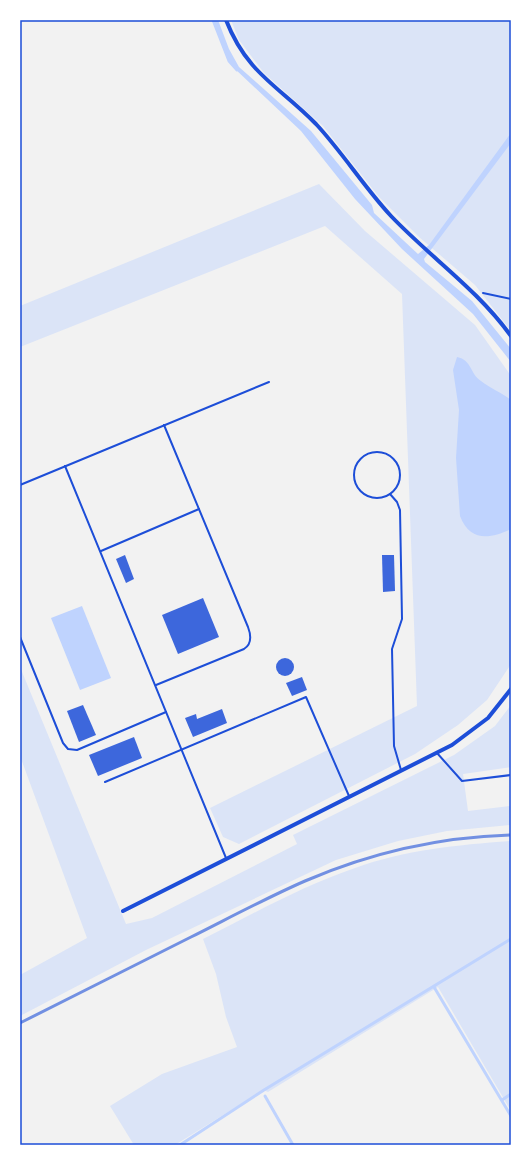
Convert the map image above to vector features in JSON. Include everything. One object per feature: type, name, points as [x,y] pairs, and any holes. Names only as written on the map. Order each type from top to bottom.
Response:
[{"type":"street","points":[[226,20],[240,50],[253,68],[316,125],[379,202],[423,247],[474,292],[511,336]]},
{"type":"street","points":[[123,911],[438,753],[464,737],[482,723],[494,712],[511,689]]},
{"type":"lane","points":[[20,485],[269,382]]},
{"type":"lane","points":[[155,685],[244,649],[250,641],[248,627],[164,425]]},
{"type":"lane","points":[[375,452],[382,453],[395,461],[400,478],[390,494],[383,497],[372,497],[362,492],[357,486],[355,472],[359,461],[365,456],[375,452]]},
{"type":"lane","points":[[65,466],[226,859]]},
{"type":"lane","points":[[390,494],[400,508],[402,619],[394,640],[392,653],[394,746],[402,771]]},
{"type":"lane","points":[[101,551],[199,510]]},
{"type":"lane","points":[[20,637],[64,743],[68,749],[77,750],[166,712]]},
{"type":"lane","points":[[105,782],[306,697],[349,798]]},
{"type":"lane","points":[[438,753],[462,781],[511,775]]},
{"type":"path","points":[[474,292],[511,299]]},
{"type":"shaded area","points":[[231,20],[511,20],[511,331],[475,285],[419,237],[379,197],[323,126],[264,73],[239,40]]},
{"type":"shaded area","points":[[319,184],[365,231],[475,325],[511,376],[511,664],[487,700],[458,725],[415,754],[239,844],[223,837],[210,808],[417,706],[402,294],[325,226],[20,347],[20,306]]},
{"type":"shaded area","points":[[20,667],[126,924],[152,918],[297,844],[293,835],[454,755],[495,726],[511,705],[511,767],[463,774],[468,811],[511,806],[511,825],[447,831],[398,841],[336,860],[146,950],[20,1016],[20,975],[87,938],[20,756]]},
{"type":"shaded area","points":[[511,841],[511,1111],[438,987],[268,1092],[263,1090],[175,1145],[134,1145],[110,1106],[162,1074],[237,1047],[226,1017],[216,974],[203,939],[316,883],[355,868],[393,857],[432,849]]},
{"type":"water","points":[[213,20],[218,20],[229,49],[239,67],[311,131],[372,205],[374,213],[418,254],[429,245],[511,133],[511,143],[424,259],[425,262],[472,301],[511,349],[511,362],[473,314],[402,249],[355,199],[301,131],[234,68],[229,61]]},
{"type":"water","points":[[457,357],[466,361],[477,378],[511,400],[511,529],[496,535],[481,536],[475,534],[464,524],[460,516],[456,458],[459,410],[453,370]]},
{"type":"water","points":[[82,606],[111,678],[80,690],[51,618]]},
{"type":"building","points":[[125,555],[134,579],[126,583],[116,559]]},
{"type":"building","points":[[382,555],[394,555],[395,591],[383,592]]},
{"type":"building","points":[[203,598],[219,637],[178,654],[162,615]]},
{"type":"building","points":[[285,658],[291,661],[294,667],[291,673],[285,676],[279,673],[276,667],[279,661]]},
{"type":"building","points":[[302,677],[307,690],[292,696],[286,683]]},
{"type":"building","points":[[83,705],[96,735],[79,742],[67,711]]},
{"type":"building","points":[[222,709],[227,723],[193,737],[185,718],[196,714],[197,719]]},
{"type":"building","points":[[134,737],[142,758],[98,776],[89,755]]},
{"type":"waterway","points":[[213,20],[229,61],[237,70]]},
{"type":"waterway","points":[[180,1145],[264,1090],[511,939]]},
{"type":"waterway","points":[[434,987],[511,1116]]},
{"type":"waterway","points":[[502,1100],[511,1094]]},
{"type":"waterway","points":[[265,1096],[293,1145]]},
{"type":"railway","points":[[20,1023],[262,901],[330,871],[355,862],[406,848],[458,839],[511,835]]}]
